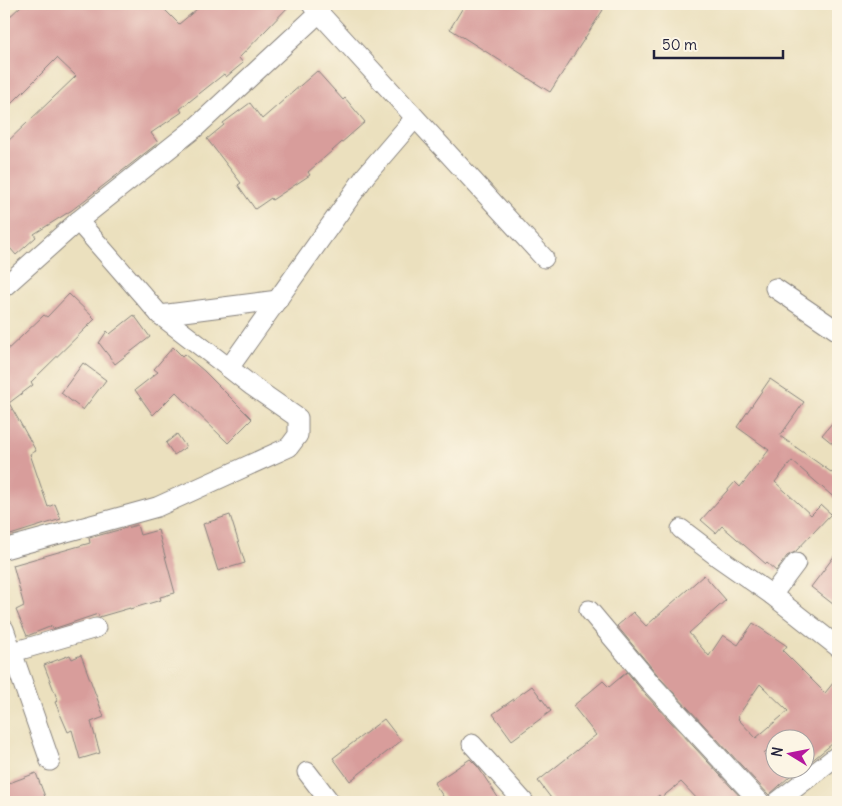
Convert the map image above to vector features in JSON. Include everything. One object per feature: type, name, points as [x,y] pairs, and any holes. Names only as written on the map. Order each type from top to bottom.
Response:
[{"type":"street","points":[[4,287],[78,221],[195,128],[315,8],[544,258]]},
{"type":"street","points":[[230,368],[366,175],[415,118]]},
{"type":"street","points":[[4,549],[157,507],[289,447],[298,435],[298,418],[252,386],[160,315],[78,221]]},
{"type":"street","points":[[775,288],[838,331]]},
{"type":"street","points":[[160,315],[278,300]]},
{"type":"street","points":[[681,528],[719,558],[772,595],[838,647]]},
{"type":"street","points":[[772,595],[796,563]]},
{"type":"street","points":[[589,610],[653,686],[760,802]]},
{"type":"street","points":[[13,652],[96,628]]},
{"type":"street","points":[[4,629],[50,761]]},
{"type":"street","points":[[472,744],[524,802]]},
{"type":"street","points":[[777,802],[838,755]]},
{"type":"street","points":[[307,772],[330,802]]},
{"type":"building","points":[[23,4],[159,4],[179,24],[203,4],[291,4],[239,58],[243,63],[226,77],[224,74],[180,109],[182,112],[151,133],[158,143],[72,210],[34,234],[36,237],[16,255],[4,241],[4,145],[76,76],[57,58],[4,111],[4,22]]},
{"type":"building","points":[[465,4],[594,4],[603,10],[550,92],[450,29]]},
{"type":"building","points":[[317,71],[343,100],[345,98],[365,122],[308,172],[310,175],[255,209],[238,185],[241,183],[207,139],[224,125],[223,123],[250,103],[262,119]]},
{"type":"building","points":[[69,294],[95,319],[31,382],[33,385],[9,403],[36,451],[30,454],[48,507],[55,504],[61,519],[4,537],[4,353],[44,315],[47,317]]},
{"type":"building","points":[[134,315],[150,337],[115,364],[99,343],[107,331],[110,334]]},
{"type":"building","points":[[173,347],[182,356],[184,354],[204,371],[252,419],[228,443],[176,392],[153,415],[135,390],[158,372],[154,369]]},
{"type":"building","points":[[83,363],[106,380],[83,410],[61,393]]},
{"type":"building","points":[[770,379],[804,402],[780,436],[838,477],[838,501],[792,461],[775,482],[811,515],[821,505],[831,514],[795,552],[787,556],[776,571],[722,526],[716,533],[701,520],[735,482],[740,487],[769,450],[737,427]]},
{"type":"building","points":[[838,416],[838,448],[822,435]]},
{"type":"building","points":[[177,434],[186,447],[174,455],[166,443]]},
{"type":"building","points":[[230,515],[245,563],[218,571],[203,524]]},
{"type":"building","points":[[137,525],[140,535],[158,530],[175,593],[160,597],[161,600],[99,617],[98,614],[53,629],[52,626],[27,636],[16,610],[24,606],[13,565],[90,543],[89,538]]},
{"type":"building","points":[[838,551],[838,608],[811,587]]},
{"type":"building","points":[[704,575],[726,600],[689,633],[709,656],[723,635],[738,645],[753,623],[787,646],[783,651],[825,693],[838,677],[838,739],[814,759],[814,728],[768,728],[788,711],[760,684],[738,716],[738,719],[756,738],[764,731],[764,778],[788,778],[769,795],[661,679],[617,626],[633,612],[646,626]]},
{"type":"building","points":[[70,655],[72,659],[81,655],[104,717],[91,722],[100,753],[80,759],[72,730],[68,732],[55,702],[58,701],[44,665]]},
{"type":"building","points":[[627,672],[745,802],[700,802],[681,782],[661,798],[659,795],[651,802],[554,802],[538,781],[596,735],[573,706],[603,681],[609,687]]},
{"type":"building","points":[[532,686],[551,711],[512,740],[493,714]]},
{"type":"building","points":[[384,719],[401,741],[350,781],[333,758]]},
{"type":"building","points":[[470,759],[478,767],[501,802],[447,802],[434,783]]},
{"type":"building","points":[[36,773],[47,802],[4,802],[4,785]]}]
